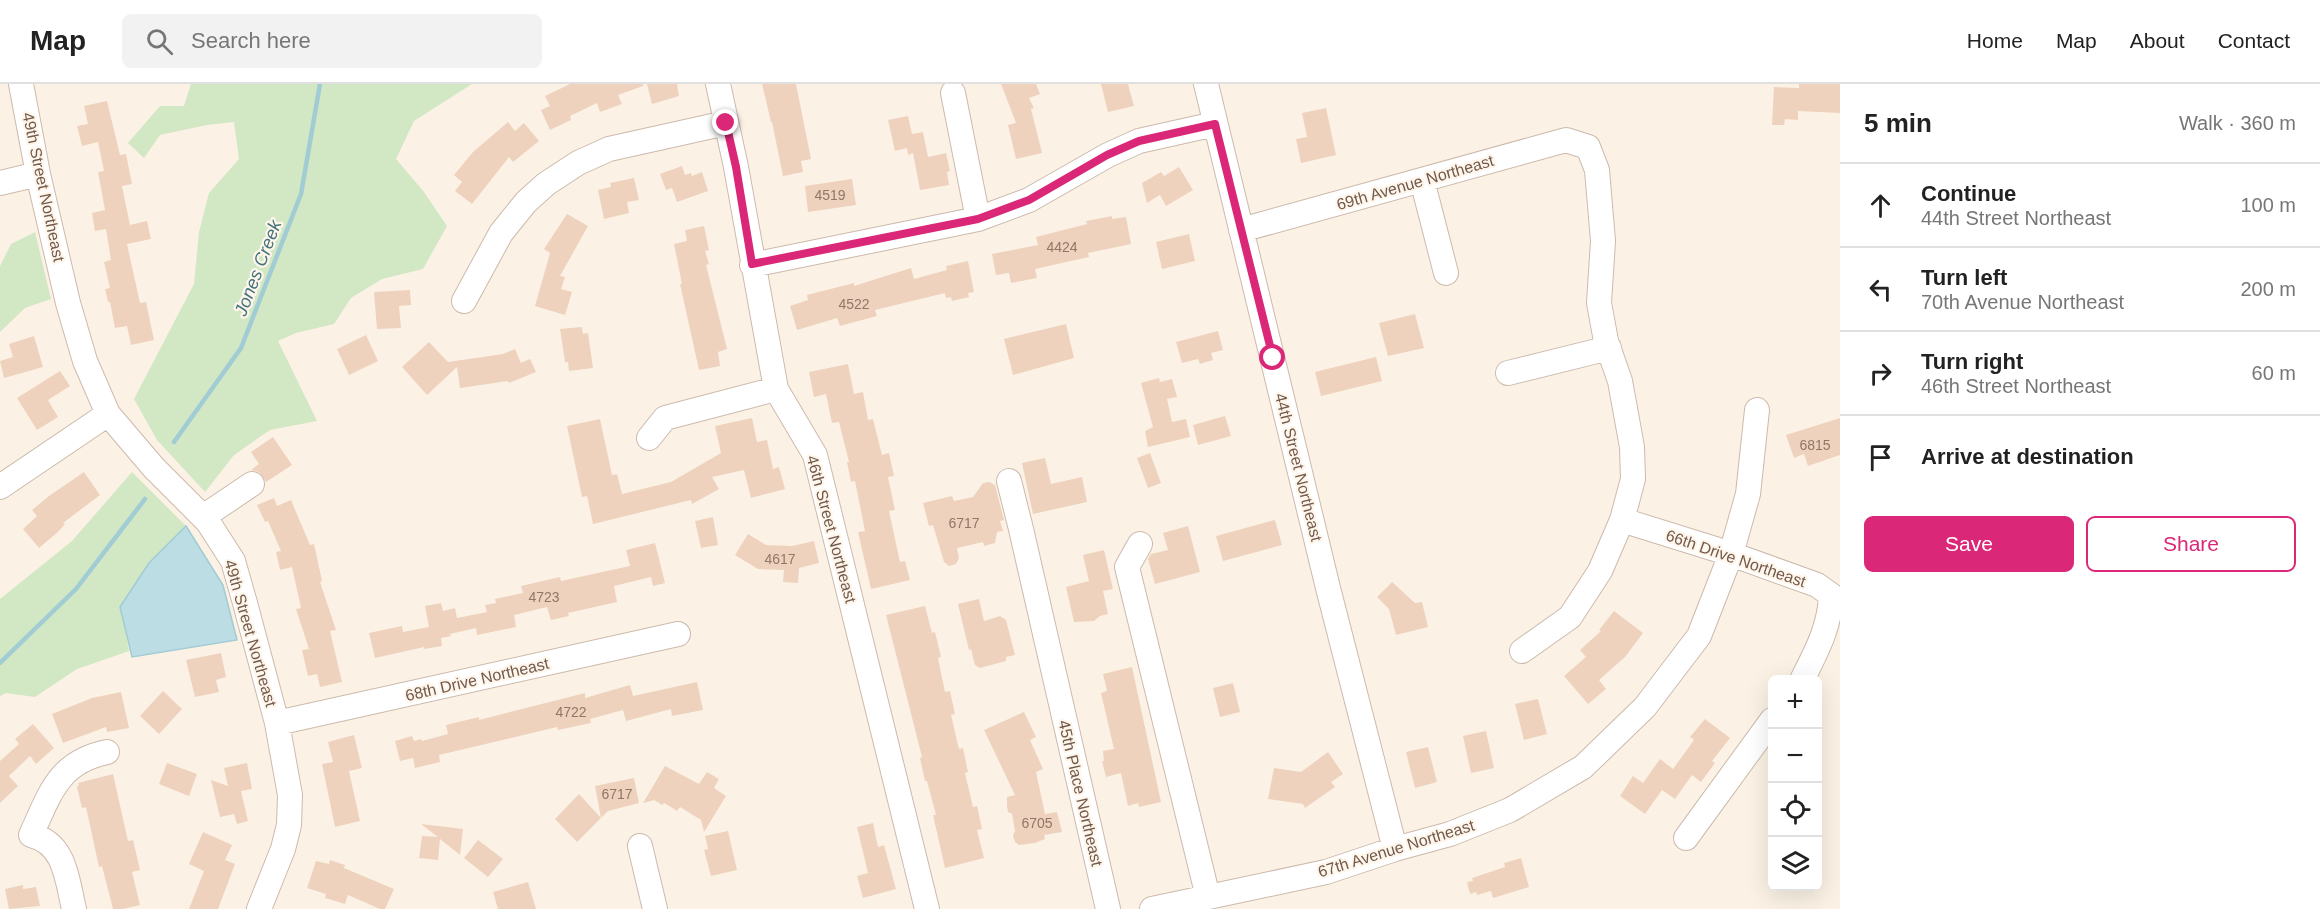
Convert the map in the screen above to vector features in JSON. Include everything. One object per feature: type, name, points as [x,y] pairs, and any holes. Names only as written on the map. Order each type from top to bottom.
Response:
[{"type":"street","name":"49th Street Northeast","points":[[21,84],[38,174],[77,332],[86,361],[108,414],[154,468],[203,518],[233,561],[277,723],[290,795],[289,825],[284,849],[261,909]]},
{"type":"street","name":"46th Street Northeast","points":[[718,84],[736,167],[776,389],[815,455],[927,909]]},
{"type":"street","name":"44th Street Northeast","points":[[1206,84],[1395,849]]},
{"type":"street","points":[[953,93],[978,219]]},
{"type":"street","points":[[464,301],[501,233],[526,202],[546,184],[578,163],[609,149],[726,123]]},
{"type":"street","points":[[752,264],[978,219],[1029,200],[1107,155],[1139,141],[1215,124]]},
{"type":"street","name":"69th Avenue Northeast","points":[[1241,230],[1566,140],[1588,147],[1597,170],[1603,242],[1599,303],[1609,348]]},
{"type":"street","points":[[0,183],[38,174]]},
{"type":"street","points":[[1422,180],[1446,273]]},
{"type":"street","points":[[1508,373],[1609,348],[1620,381],[1632,447],[1633,478],[1622,520],[1600,571],[1570,617],[1522,651]]},
{"type":"street","points":[[649,438],[665,418],[776,389]]},
{"type":"street","name":"67th Avenue Northeast","points":[[1152,909],[1326,872],[1450,834],[1510,810],[1583,767],[1645,707],[1698,636],[1731,554],[1748,494],[1757,410]]},
{"type":"street","points":[[0,487],[108,414]]},
{"type":"street","name":"45th Place Northeast","points":[[1009,481],[1022,529],[1108,909]]},
{"type":"street","points":[[203,518],[252,484]]},
{"type":"street","name":"66th Drive Northeast","points":[[1622,520],[1835,589],[1827,628],[1804,675]]},
{"type":"street","points":[[1140,544],[1127,567],[1208,897]]},
{"type":"street","name":"68th Drive Northeast","points":[[277,723],[678,634]]},
{"type":"street","points":[[1686,838],[1768,727]]},
{"type":"street","points":[[74,909],[63,863],[55,849],[44,838],[31,835],[58,780],[74,765],[90,755],[107,752]]},
{"type":"street","points":[[640,846],[655,909]]},
{"type":"green space","points":[[191,84],[472,84],[414,121],[396,159],[424,192],[447,226],[423,269],[382,279],[351,298],[334,324],[296,333],[278,341],[317,421],[270,430],[234,455],[205,492],[157,440],[134,399],[194,284],[199,232],[209,193],[239,159],[234,122],[160,135],[144,158],[128,143],[160,106],[184,106]]},
{"type":"green space","points":[[35,232],[51,299],[25,308],[0,332],[0,266],[11,244]]},
{"type":"green space","points":[[132,472],[186,526],[149,563],[121,606],[129,651],[77,669],[35,697],[6,693],[0,696],[0,599],[72,541]]},
{"type":"water","points":[[186,526],[223,585],[237,640],[132,657],[120,607],[149,563]]},
{"type":"building","points":[[570,84],[643,84],[643,86],[618,95],[622,104],[600,112],[597,103],[570,116],[571,120],[550,130],[541,110],[550,106],[545,96]]},
{"type":"building","points":[[647,84],[677,84],[679,96],[652,104]]},
{"type":"building","points":[[762,84],[796,84],[811,159],[801,161],[803,172],[783,176]]},
{"type":"building","points":[[1001,84],[1036,84],[1040,94],[1029,98],[1034,108],[1031,109],[1042,153],[1016,159],[1008,125],[1016,123]]},
{"type":"building","points":[[1101,84],[1128,84],[1134,106],[1108,112]]},
{"type":"building","points":[[1799,84],[1840,84],[1840,113],[1798,111],[1798,120],[1785,119],[1784,125],[1772,125],[1774,87],[1799,88]]},
{"type":"building","points":[[107,101],[120,155],[126,154],[132,184],[122,186],[130,225],[147,221],[151,239],[127,244],[140,303],[146,302],[154,340],[131,345],[127,326],[115,328],[105,289],[110,288],[104,262],[111,260],[106,229],[95,231],[92,213],[105,210],[98,172],[104,171],[98,142],[82,146],[77,126],[88,124],[84,106]]},
{"type":"building","points":[[1326,108],[1336,155],[1301,163],[1296,139],[1307,137],[1302,113]]},
{"type":"building","points":[[908,116],[912,134],[923,132],[928,157],[946,153],[950,171],[947,172],[949,185],[920,190],[913,153],[908,155],[907,148],[895,151],[888,120]]},
{"type":"building","points":[[508,122],[515,131],[524,123],[539,141],[513,162],[509,157],[472,204],[455,191],[462,182],[454,175],[473,152]]},
{"type":"building","points":[[682,166],[685,175],[691,173],[692,176],[702,172],[708,191],[677,202],[672,188],[666,190],[660,174]]},
{"type":"building","points":[[1179,167],[1193,190],[1166,206],[1160,195],[1147,203],[1142,183],[1161,172],[1164,176]]},
{"type":"building","points":[[634,178],[639,200],[627,202],[629,213],[604,219],[598,190],[611,187],[610,183]]},
{"type":"building","points":[[852,179],[856,205],[808,212],[805,186]]},
{"type":"building","points":[[567,214],[588,226],[560,276],[565,277],[561,289],[572,292],[565,315],[535,306],[550,253],[544,249]]},
{"type":"building","points":[[1112,216],[1112,219],[1126,217],[1131,244],[1088,253],[1089,257],[1035,269],[1037,278],[1011,283],[1009,273],[996,275],[992,254],[1038,245],[1036,237],[1087,224],[1086,221]]},
{"type":"building","points":[[704,226],[709,250],[705,251],[709,264],[706,265],[727,349],[718,352],[720,366],[699,370],[680,284],[682,284],[674,244],[687,241],[685,230]]},
{"type":"building","points":[[1189,234],[1195,261],[1162,269],[1156,242]]},
{"type":"building","points":[[968,261],[974,292],[968,293],[969,297],[952,301],[951,297],[946,298],[945,293],[875,310],[877,316],[840,326],[837,318],[797,330],[790,306],[808,300],[807,295],[854,283],[854,286],[911,268],[914,279],[947,270],[946,266]]},
{"type":"building","points":[[410,290],[411,305],[399,306],[401,328],[377,329],[374,292]]},
{"type":"building","points":[[1415,314],[1424,348],[1388,356],[1379,323]]},
{"type":"building","points":[[1066,324],[1074,358],[1013,375],[1004,339]]},
{"type":"building","points":[[582,327],[583,334],[588,333],[593,368],[569,371],[568,362],[565,362],[560,329]]},
{"type":"building","points":[[1218,331],[1223,350],[1211,353],[1213,360],[1200,364],[1198,359],[1182,363],[1176,342]]},
{"type":"building","points":[[366,335],[378,361],[349,375],[337,349]]},
{"type":"building","points":[[34,336],[43,367],[4,378],[0,361],[13,357],[9,344]]},
{"type":"building","points":[[429,342],[448,362],[503,354],[515,349],[521,363],[530,359],[536,372],[509,383],[508,381],[460,388],[457,367],[427,395],[402,367]]},
{"type":"building","points":[[1376,357],[1382,381],[1321,396],[1315,372]]},
{"type":"building","points":[[848,364],[854,394],[863,392],[868,420],[873,419],[882,455],[889,453],[894,476],[888,477],[895,510],[889,511],[900,562],[905,561],[910,580],[871,589],[858,532],[865,531],[855,481],[851,482],[847,462],[849,462],[839,422],[832,423],[826,394],[814,397],[809,372]]},
{"type":"building","points":[[60,371],[70,386],[48,400],[58,417],[37,430],[17,398]]},
{"type":"building","points":[[1159,378],[1160,382],[1172,379],[1177,397],[1167,399],[1172,422],[1186,419],[1190,437],[1148,447],[1145,431],[1153,427],[1141,383]]},
{"type":"building","points":[[1225,416],[1231,436],[1198,445],[1193,425]]},
{"type":"building","points":[[752,418],[757,442],[767,440],[773,469],[779,467],[785,489],[751,498],[744,470],[712,477],[719,489],[692,504],[691,500],[593,524],[587,496],[582,497],[567,426],[600,419],[612,475],[617,474],[622,494],[671,482],[721,453],[715,426]]},
{"type":"building","points":[[1840,418],[1840,455],[1808,466],[1804,454],[1794,458],[1786,435]]},
{"type":"building","points":[[273,437],[292,465],[266,482],[259,472],[251,470],[259,464],[251,452]]},
{"type":"building","points":[[1150,453],[1161,483],[1148,488],[1137,458]]},
{"type":"building","points":[[1045,458],[1051,484],[1082,477],[1087,502],[1033,514],[1022,463]]},
{"type":"building","points":[[84,472],[100,495],[63,523],[65,524],[58,532],[39,548],[23,529],[37,516],[32,510]]},
{"type":"building","points":[[989,482],[995,485],[1004,520],[1000,521],[1003,531],[997,532],[995,543],[984,546],[983,542],[957,548],[959,558],[956,564],[949,566],[944,562],[933,525],[929,526],[923,503],[952,496],[954,501],[973,497],[983,483]]},
{"type":"building","points":[[274,498],[277,506],[291,500],[310,545],[314,544],[322,581],[320,582],[336,630],[330,631],[342,682],[320,687],[317,674],[308,676],[302,650],[309,649],[296,609],[301,608],[292,567],[280,570],[276,552],[281,551],[268,521],[265,522],[257,505]]},
{"type":"building","points":[[713,517],[718,545],[701,548],[695,521]]},
{"type":"building","points":[[1275,520],[1282,545],[1223,561],[1216,536]]},
{"type":"building","points":[[1188,526],[1200,572],[1155,584],[1148,559],[1151,554],[1168,550],[1163,533]]},
{"type":"building","points":[[748,534],[766,545],[792,546],[814,541],[819,563],[799,568],[798,583],[783,582],[784,570],[758,569],[735,555]]},
{"type":"building","points":[[655,543],[665,583],[653,586],[651,577],[614,586],[617,602],[568,613],[569,616],[551,620],[547,607],[514,615],[516,627],[477,635],[476,628],[441,638],[442,646],[424,649],[424,647],[375,658],[369,633],[402,626],[403,632],[429,627],[425,606],[441,603],[443,611],[455,608],[457,618],[487,612],[485,605],[496,603],[495,599],[523,593],[521,586],[560,577],[561,581],[630,566],[626,550]]},
{"type":"building","points":[[1104,550],[1113,589],[1103,591],[1108,614],[1094,621],[1074,622],[1066,587],[1089,581],[1083,555]]},
{"type":"building","points":[[1392,582],[1415,603],[1422,602],[1428,627],[1396,635],[1389,609],[1377,597]]},
{"type":"building","points":[[979,599],[984,621],[1000,616],[1006,620],[1015,655],[1006,657],[1006,661],[980,668],[975,665],[971,649],[969,650],[958,604]]},
{"type":"building","points":[[925,606],[941,657],[938,658],[945,692],[950,691],[955,714],[951,715],[959,749],[963,748],[968,772],[965,773],[973,807],[977,806],[982,829],[977,830],[984,858],[945,868],[933,815],[936,815],[927,781],[925,781],[920,758],[922,757],[886,615]]},
{"type":"building","points":[[1614,611],[1643,633],[1625,657],[1599,680],[1606,689],[1588,704],[1564,676],[1586,657],[1580,650],[1601,631],[1599,630]]},
{"type":"building","points":[[221,653],[226,677],[216,680],[219,692],[195,697],[186,660]]},
{"type":"building","points":[[1132,667],[1161,802],[1139,807],[1138,803],[1128,806],[1121,773],[1106,777],[1102,761],[1104,761],[1103,751],[1114,749],[1101,693],[1107,691],[1103,674]]},
{"type":"building","points":[[697,682],[703,710],[672,716],[671,709],[626,721],[623,710],[590,719],[591,723],[558,730],[557,727],[439,755],[440,762],[415,768],[413,758],[400,761],[395,741],[412,736],[414,741],[421,739],[422,741],[448,734],[446,725],[479,717],[479,720],[585,693],[585,698],[630,685],[633,696]]},
{"type":"building","points":[[1233,683],[1240,712],[1220,717],[1213,688]]},
{"type":"building","points":[[163,691],[182,709],[159,734],[140,716]]},
{"type":"building","points":[[121,692],[129,728],[107,732],[106,727],[63,743],[52,714],[92,698]]},
{"type":"building","points":[[1538,699],[1547,734],[1524,740],[1515,704]]},
{"type":"building","points":[[1024,712],[1036,737],[1030,740],[1043,769],[1036,772],[1045,814],[1057,812],[1062,832],[1044,835],[1045,839],[1035,843],[1019,845],[1015,842],[1012,814],[1008,812],[1007,806],[1007,797],[1015,795],[984,730]]},
{"type":"building","points":[[1705,719],[1730,738],[1712,761],[1715,763],[1701,782],[1692,775],[1675,799],[1662,790],[1645,814],[1620,796],[1633,776],[1643,783],[1660,759],[1673,769],[1694,740],[1690,737]]},
{"type":"building","points":[[33,724],[54,748],[36,764],[30,756],[9,776],[18,786],[0,803],[0,761],[19,744],[15,739]]},
{"type":"building","points":[[1486,731],[1494,768],[1471,773],[1463,736]]},
{"type":"building","points":[[354,735],[362,768],[349,771],[360,821],[335,827],[322,764],[333,762],[328,742]]},
{"type":"building","points":[[1428,747],[1437,782],[1415,788],[1406,752]]},
{"type":"building","points":[[1328,752],[1343,774],[1331,782],[1335,787],[1305,808],[1303,804],[1268,799],[1274,768],[1301,772]]},
{"type":"building","points":[[167,763],[197,774],[189,796],[159,784]]},
{"type":"building","points":[[247,763],[252,789],[241,791],[248,821],[237,824],[234,814],[220,817],[211,780],[228,786],[224,768]]},
{"type":"building","points":[[665,766],[699,784],[707,772],[719,779],[714,788],[726,796],[704,832],[701,820],[680,807],[677,811],[654,800],[643,803]]},
{"type":"building","points":[[113,774],[128,841],[133,840],[140,870],[132,872],[140,905],[123,909],[113,909],[102,866],[99,867],[86,807],[82,808],[77,787],[78,783]]},
{"type":"building","points":[[634,778],[639,803],[608,811],[601,818],[595,786]]},
{"type":"building","points":[[579,794],[601,818],[577,842],[555,819]]},
{"type":"building","points":[[873,823],[878,847],[884,845],[896,889],[863,898],[857,876],[868,873],[857,827]]},
{"type":"building","points":[[421,824],[463,829],[460,855],[440,839],[438,860],[419,858],[422,836],[438,837]]},
{"type":"building","points":[[728,831],[737,870],[711,876],[704,850],[708,849],[705,836]]},
{"type":"building","points":[[203,832],[232,845],[225,860],[235,864],[218,909],[189,909],[204,871],[189,864]]},
{"type":"building","points":[[478,840],[503,859],[488,877],[464,858]]},
{"type":"building","points":[[1521,858],[1529,887],[1493,898],[1491,891],[1477,895],[1476,892],[1470,894],[1467,882],[1473,881],[1472,878],[1505,867],[1504,863]]},
{"type":"building","points":[[330,860],[394,889],[385,909],[348,895],[345,904],[325,898],[326,894],[307,888],[316,861],[329,864]]},
{"type":"building","points":[[528,882],[536,909],[498,909],[493,892]]},
{"type":"building","points":[[23,885],[23,889],[36,887],[40,906],[9,909],[5,889]]},
{"type":"waterway","name":"Jones Creek","points":[[174,442],[241,348],[301,194],[320,84]]},
{"type":"waterway","name":"Jones Creek","points":[[0,663],[76,589],[145,499]]},
{"type":"route","points":[[726,123],[736,167],[752,264],[978,219],[1029,200],[1107,155],[1139,141],[1215,124],[1273,358]]}]
